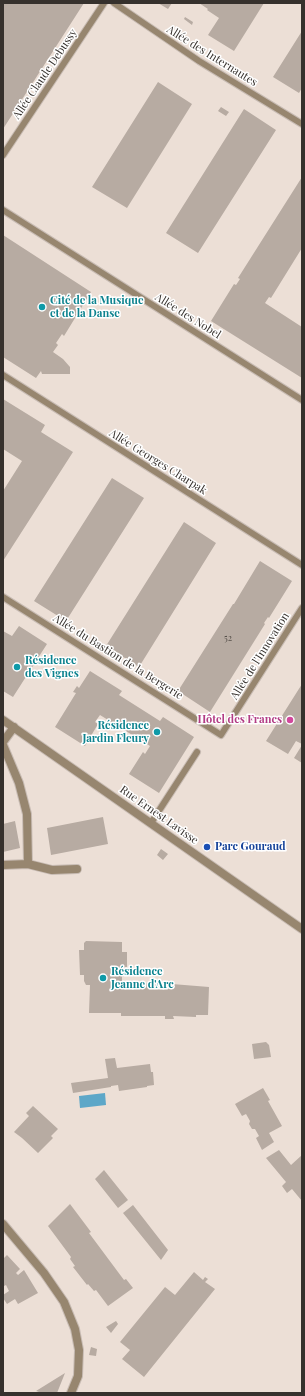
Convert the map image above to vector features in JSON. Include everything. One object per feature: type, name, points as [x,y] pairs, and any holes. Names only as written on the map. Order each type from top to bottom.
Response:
[{"type":"street","name":"Rue Ernest Lavisse","points":[[3,720],[302,929]]},
{"type":"street","points":[[3,742],[14,727]]},
{"type":"street","points":[[3,745],[19,783],[27,814],[28,864]]},
{"type":"street","points":[[3,865],[28,864],[52,870],[77,869]]},
{"type":"street","points":[[3,1224],[44,1273],[64,1302],[75,1329],[79,1350],[78,1376],[71,1393]]},
{"type":"lane","name":"Allée Claude Debussy","points":[[3,155],[104,3]]},
{"type":"lane","name":"Allée des Internautes","points":[[114,3],[200,61],[302,124]]},
{"type":"lane","name":"Allée des Nobel","points":[[3,210],[302,400]]},
{"type":"lane","name":"Allée Georges Charpak","points":[[3,375],[302,565]]},
{"type":"lane","name":"Allée du Bastion de la Bergerie","points":[[3,597],[221,735]]},
{"type":"lane","name":"Allée de l'Innovation","points":[[221,735],[302,608]]},
{"type":"lane","points":[[151,823],[198,752]]},
{"type":"water","points":[[105,1093],[106,1105],[80,1108],[79,1096]]},
{"type":"building","points":[[3,3],[84,3],[3,129]]},
{"type":"building","points":[[158,3],[172,3],[168,9]]},
{"type":"building","points":[[199,3],[264,3],[234,51],[208,35],[219,18]]},
{"type":"building","points":[[185,17],[193,22],[192,25],[184,19]]},
{"type":"building","points":[[302,31],[302,88],[299,93],[273,77]]},
{"type":"building","points":[[158,82],[192,104],[127,208],[92,187]]},
{"type":"building","points":[[221,107],[229,112],[226,116],[218,111]]},
{"type":"building","points":[[244,109],[276,130],[198,253],[166,233]]},
{"type":"building","points":[[302,177],[302,248],[271,298],[269,297],[265,303],[302,327],[302,378],[211,321],[234,284],[236,285],[240,279],[238,278]]},
{"type":"building","name":"Cité de la Musique et de la Danse","points":[[3,235],[91,292],[64,336],[62,334],[56,343],[58,345],[53,352],[63,359],[70,367],[70,374],[42,374],[41,371],[36,378],[3,357]]},
{"type":"building","points":[[3,399],[45,425],[41,432],[73,452],[3,561],[3,491],[22,461],[3,449]]},
{"type":"building","points":[[112,478],[144,498],[66,621],[34,601]]},
{"type":"building","points":[[184,522],[216,543],[139,667],[106,646]]},
{"type":"building","points":[[260,561],[292,581],[269,618],[268,617],[264,623],[265,624],[210,712],[178,691]]},
{"type":"building","name":"Résidence des Vignes","points":[[19,626],[47,644],[13,697],[3,691],[3,631],[12,636]]},
{"type":"building","name":"Résidence Jardin Fleury","points":[[90,671],[122,691],[119,695],[160,721],[163,717],[194,737],[159,793],[129,774],[143,752],[145,754],[150,746],[100,715],[95,722],[98,724],[85,746],[55,727],[76,693],[73,692],[77,686],[79,688]]},
{"type":"building","name":"Hôtel des Francs","points":[[302,684],[302,744],[296,741],[288,754],[266,741]]},
{"type":"building","name":"Hôtel des Francs","points":[[302,745],[302,763],[294,758]]},
{"type":"building","points":[[103,817],[108,844],[51,855],[47,828]]},
{"type":"building","points":[[15,821],[20,848],[3,852],[3,824]]},
{"type":"building","points":[[161,849],[168,854],[163,860],[157,855]]},
{"type":"building","name":"Résidence Jeanne d'Arc","points":[[86,941],[122,942],[122,952],[127,952],[127,967],[122,967],[122,983],[166,984],[166,988],[172,988],[172,984],[209,987],[208,1015],[196,1015],[196,1017],[173,1016],[174,1019],[165,1019],[165,1016],[121,1016],[121,1013],[89,1013],[90,985],[86,985],[84,975],[80,975],[79,950],[84,950],[84,943]]},
{"type":"building","points":[[266,1042],[269,1045],[271,1057],[254,1059],[252,1044]]},
{"type":"building","points":[[115,1058],[117,1068],[150,1064],[151,1072],[153,1072],[154,1085],[119,1091],[118,1085],[73,1093],[71,1083],[108,1078],[105,1059]]},
{"type":"building","points":[[263,1088],[270,1100],[268,1101],[282,1126],[269,1133],[274,1142],[262,1150],[256,1138],[259,1136],[255,1129],[252,1129],[249,1124],[250,1121],[246,1114],[242,1116],[235,1104]]},
{"type":"building","points":[[33,1106],[58,1129],[51,1136],[53,1138],[38,1153],[14,1132],[29,1116],[26,1113]]},
{"type":"building","points":[[279,1150],[291,1165],[302,1155],[302,1201],[292,1189],[287,1193],[282,1186],[286,1182],[266,1158]]},
{"type":"building","points":[[104,1170],[128,1200],[118,1208],[95,1179]]},
{"type":"building","points":[[70,1204],[91,1232],[89,1233],[124,1280],[126,1279],[133,1288],[108,1306],[96,1290],[94,1291],[88,1284],[87,1285],[73,1267],[75,1266],[70,1259],[71,1257],[48,1226]]},
{"type":"building","points":[[133,1205],[168,1250],[161,1260],[123,1213]]},
{"type":"building","points":[[7,1255],[20,1269],[16,1273],[18,1275],[24,1270],[38,1293],[18,1304],[15,1299],[7,1304],[3,1298],[3,1295],[9,1291],[6,1285],[4,1286],[3,1284],[3,1259]]},
{"type":"building","points":[[194,1272],[203,1280],[205,1277],[208,1279],[205,1282],[215,1289],[144,1377],[122,1359],[130,1350],[120,1342],[165,1287],[175,1295]]},
{"type":"building","points":[[116,1321],[118,1324],[111,1333],[106,1327]]},
{"type":"building","points":[[91,1347],[97,1349],[96,1356],[89,1355]]},
{"type":"building","points":[[65,1373],[57,1393],[42,1393],[36,1391]]},
{"type":"place","name":"Cité de la Musique et de la Danse","points":[[42,307]]},
{"type":"place","name":"Résidence des Vignes","points":[[17,667]]},
{"type":"place","name":"Hôtel des Francs","points":[[290,720]]},
{"type":"place","name":"Résidence Jardin Fleury","points":[[157,732]]},
{"type":"place","name":"Parc Gouraud","points":[[207,847]]},
{"type":"place","name":"Résidence Jeanne d'Arc","points":[[103,978]]}]
